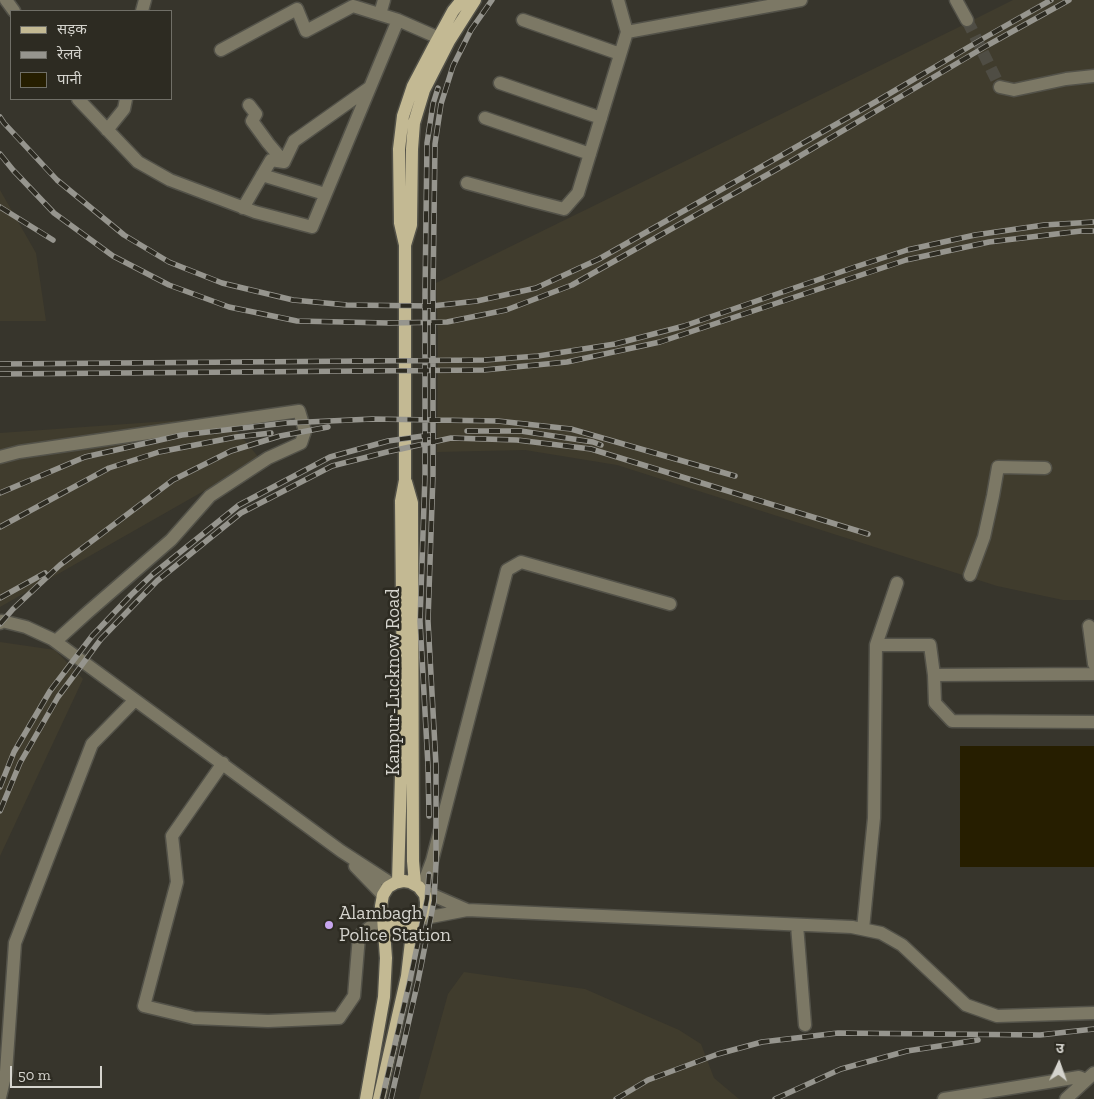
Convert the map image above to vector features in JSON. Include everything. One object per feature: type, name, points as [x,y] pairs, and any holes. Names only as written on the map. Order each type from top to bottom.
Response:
[{"type":"main road","points":[[405,245],[400,223],[399,149],[404,116],[413,86],[453,12],[462,0]]},
{"type":"main road","points":[[405,245],[411,225],[414,123],[424,90],[449,41],[475,0]]},
{"type":"main road","name":"Kanpur-Lucknow Road","points":[[379,1099],[407,976],[417,922],[426,908],[426,902],[418,887],[413,861],[412,503],[406,480],[405,456],[405,245]]},
{"type":"main road","name":"Kanpur-Lucknow Road","points":[[395,883],[402,704],[401,501],[406,480]]},
{"type":"main road","points":[[366,1099],[384,997],[386,958],[384,917],[381,906],[383,895],[395,883],[404,881],[418,887]]},
{"type":"main road","points":[[384,917],[403,926],[417,922]]},
{"type":"street","points":[[380,14],[384,0]]},
{"type":"street","points":[[467,182],[564,209],[578,194],[627,32],[618,0]]},
{"type":"street","points":[[627,32],[800,0]]},
{"type":"street","points":[[956,0],[967,20]]},
{"type":"street","points":[[221,50],[297,9],[306,31],[353,6],[398,20],[439,38]]},
{"type":"street","points":[[79,100],[138,162],[170,180],[255,212],[312,227],[398,20]]},
{"type":"street","points":[[522,20],[620,54]]},
{"type":"street","points":[[1000,87],[1014,90],[1066,79],[1094,76]]},
{"type":"street","points":[[500,83],[601,118]]},
{"type":"street","points":[[284,162],[294,141],[369,88]]},
{"type":"street","points":[[107,130],[124,109],[126,100]]},
{"type":"street","points":[[249,105],[256,114],[252,121],[284,162]]},
{"type":"street","points":[[485,118],[590,154]]},
{"type":"street","points":[[243,208],[271,160],[284,162]]},
{"type":"street","points":[[262,175],[325,194]]},
{"type":"street","points":[[0,457],[19,452],[298,411],[305,431],[301,443],[268,458],[210,496],[171,540],[56,642]]},
{"type":"street","points":[[970,575],[984,537],[998,467],[1046,468]]},
{"type":"street","points":[[467,910],[418,887],[432,861],[507,570],[521,562],[670,604]]},
{"type":"street","points":[[863,929],[874,818],[876,645],[897,583]]},
{"type":"street","points":[[0,623],[2,621],[26,627],[56,642],[341,851],[395,883]]},
{"type":"street","points":[[1089,626],[1094,664]]},
{"type":"street","points":[[876,645],[930,645],[935,704],[952,721],[1094,722]]},
{"type":"street","points":[[934,676],[1094,674]]},
{"type":"street","points":[[0,1097],[6,1072],[15,943],[92,744],[136,700]]},
{"type":"street","points":[[223,763],[172,836],[177,882],[144,1006],[194,1018],[268,1021],[339,1018],[354,996],[359,936],[384,917]]},
{"type":"street","points":[[341,851],[383,895]]},
{"type":"street","points":[[417,922],[467,910],[852,927],[880,933],[902,945],[966,1005],[997,1016],[1094,1013]]},
{"type":"street","points":[[797,924],[805,1025]]},
{"type":"street","points":[[944,1099],[1090,1077]]},
{"type":"street","points":[[1066,1099],[1090,1077]]},
{"type":"shaded area","points":[[1013,0],[1094,0],[1094,600],[1063,600],[997,586],[617,465],[525,450],[437,452],[438,334],[436,283]]},
{"type":"shaded area","points":[[0,190],[36,253],[46,321],[0,321]]},
{"type":"shaded area","points":[[225,417],[260,459],[0,607],[0,433]]},
{"type":"shaded area","points":[[0,642],[55,650],[83,679],[0,856]]},
{"type":"shaded area","points":[[464,972],[585,989],[679,1030],[701,1044],[714,1078],[739,1099],[419,1099],[448,994]]},
{"type":"water","points":[[960,746],[1094,746],[1094,867],[960,867]]},
{"type":"tunnel","points":[[967,20],[1000,87]]},
{"type":"railway","points":[[391,1099],[434,901],[436,863],[436,765],[428,621],[433,475],[435,144],[441,104],[453,66],[471,30],[492,0]]},
{"type":"railway","points":[[0,117],[57,180],[124,235],[169,262],[222,283],[293,300],[347,305],[432,306],[477,301],[536,288],[599,259],[1051,0]]},
{"type":"railway","points":[[0,154],[54,213],[113,256],[169,285],[229,307],[297,321],[447,322],[506,310],[572,285],[788,163],[988,45],[1069,0]]},
{"type":"railway","points":[[429,816],[420,621],[425,475],[427,143],[433,104],[438,88]]},
{"type":"railway","points":[[0,207],[53,240]]},
{"type":"railway","points":[[0,364],[485,360],[538,356],[615,344],[684,326],[907,250],[975,235],[1044,225],[1094,222]]},
{"type":"railway","points":[[0,374],[484,370],[567,362],[660,342],[906,260],[989,242],[1094,231]]},
{"type":"railway","points":[[0,493],[85,457],[182,435],[286,423],[372,419],[498,421],[571,429],[735,476]]},
{"type":"railway","points":[[0,624],[13,609],[60,565],[173,480],[231,451],[280,436],[328,427]]},
{"type":"railway","points":[[467,431],[521,431],[593,442],[601,445]]},
{"type":"railway","points":[[0,527],[109,468],[159,452],[236,437],[271,433]]},
{"type":"railway","points":[[0,787],[14,752],[50,691],[92,636],[153,574],[239,505],[330,457],[388,441],[430,435]]},
{"type":"railway","points":[[0,811],[20,763],[58,697],[101,639],[157,581],[241,513],[332,466],[451,438],[517,440],[591,449],[868,534]]},
{"type":"railway","points":[[0,598],[45,573]]},
{"type":"railway","points":[[382,1099],[427,899],[429,874]]},
{"type":"railway","points":[[616,1099],[648,1080],[718,1054],[762,1042],[838,1033],[1040,1035],[1094,1029]]},
{"type":"railway","points":[[775,1099],[841,1069],[907,1051],[978,1040]]},
{"type":"place","name":"Alambagh Police Station","points":[[329,925]]}]
